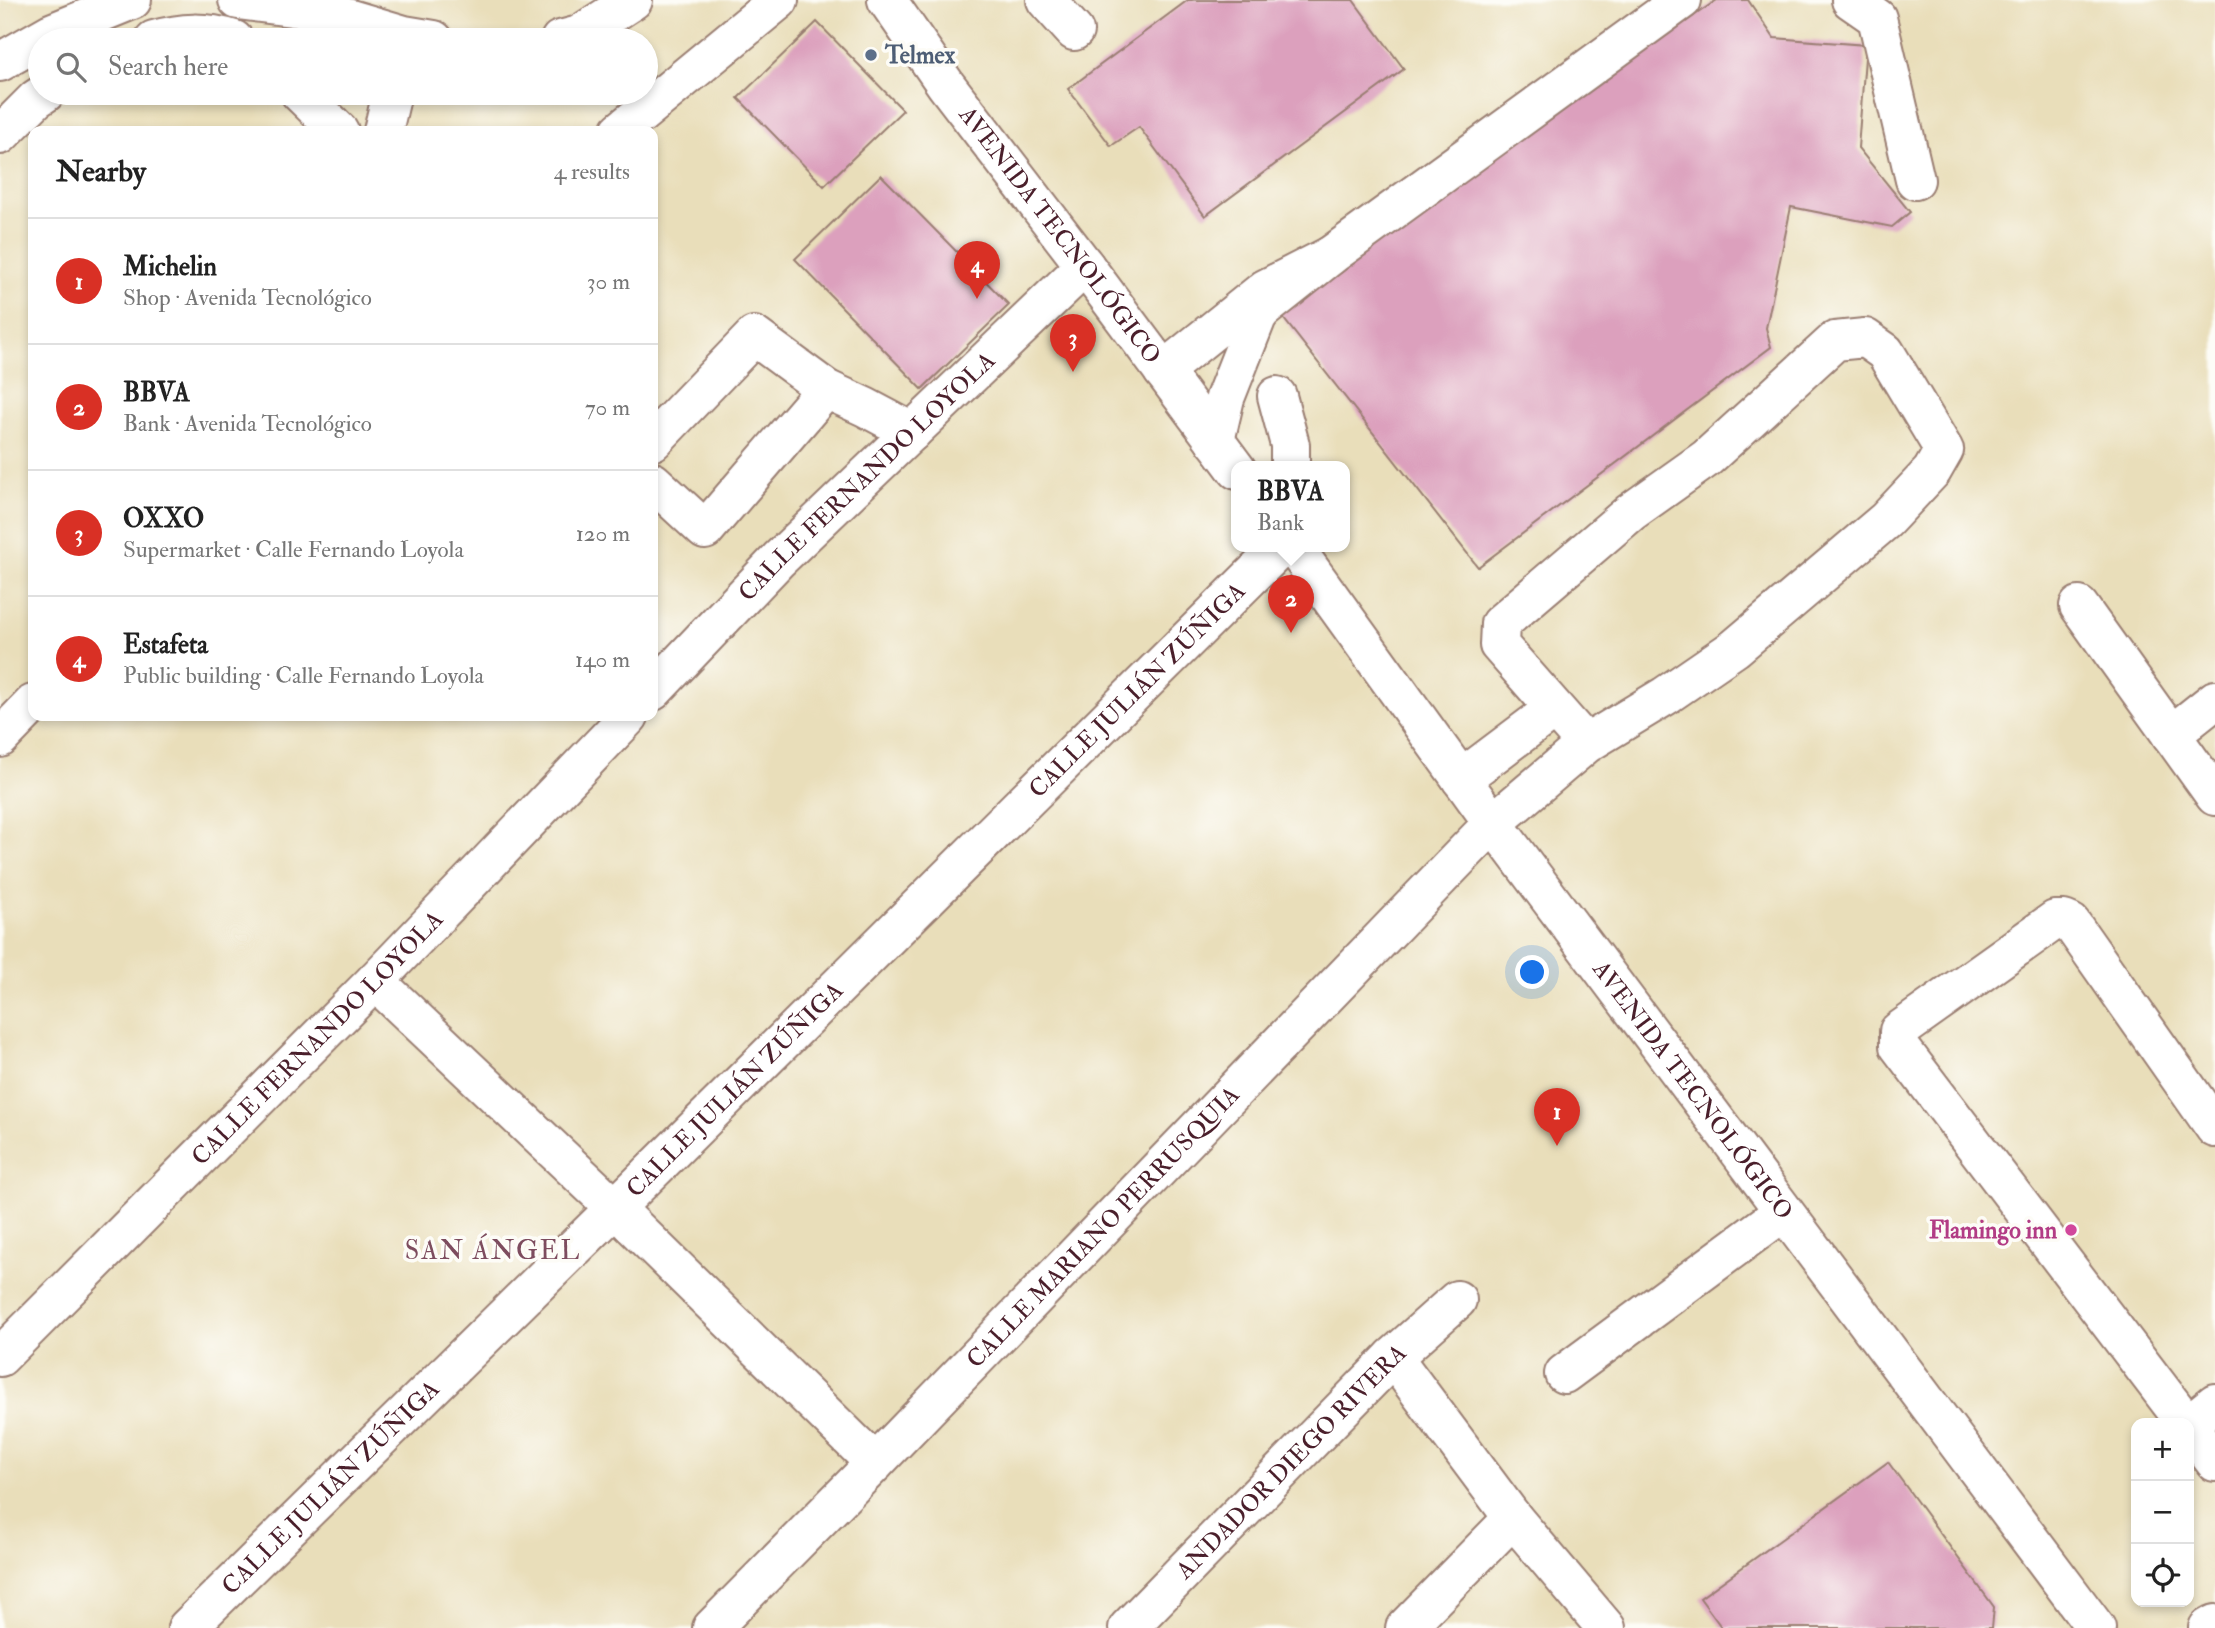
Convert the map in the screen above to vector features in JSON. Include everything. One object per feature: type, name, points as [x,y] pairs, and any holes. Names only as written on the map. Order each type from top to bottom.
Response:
[{"type":"street","points":[[63,28],[132,0]]},
{"type":"street","points":[[238,0],[323,11],[378,28]]},
{"type":"street","points":[[590,28],[632,0]]},
{"type":"street","points":[[658,100],[779,0]]},
{"type":"street","name":"AVENIDA TECNOLÓGICO","points":[[887,0],[946,85],[1226,455]]},
{"type":"street","points":[[1046,0],[1074,31]]},
{"type":"street","points":[[1226,455],[1224,398],[1262,310],[1330,256],[1682,0]]},
{"type":"street","points":[[1851,0],[1878,18],[1915,180]]},
{"type":"street","points":[[0,62],[28,46]]},
{"type":"street","points":[[0,135],[32,105]]},
{"type":"street","points":[[312,105],[334,126]]},
{"type":"street","points":[[384,126],[388,105]]},
{"type":"street","points":[[626,126],[652,105]]},
{"type":"street","points":[[1163,371],[1265,289],[1330,256]]},
{"type":"street","name":"CALLE FERNANDO LOYOLA","points":[[658,686],[779,559],[1085,266]]},
{"type":"street","points":[[658,436],[754,336],[826,389],[912,432]]},
{"type":"street","name":"CALLE MARIANO PERRUSQUIA","points":[[712,1628],[1493,824],[1586,744],[1665,696],[1735,648],[1886,520],[1932,471],[1944,450],[1885,352],[1865,338],[1835,341],[1707,458],[1630,512],[1500,624],[1499,645],[1554,709]]},
{"type":"street","points":[[658,487],[705,530],[826,389]]},
{"type":"street","points":[[1277,396],[1290,445],[1290,461]]},
{"type":"street","name":"CALLE JULIÁN ZÚÑIGA","points":[[187,1628],[1276,552]]},
{"type":"street","name":"AVENIDA TECNOLÓGICO","points":[[1298,552],[1493,824],[2096,1628]]},
{"type":"street","points":[[2079,606],[2215,796]]},
{"type":"street","points":[[2171,735],[2215,700]]},
{"type":"street","points":[[0,738],[28,709]]},
{"type":"street","points":[[1461,779],[1554,709],[1586,744]]},
{"type":"street","name":"CALLE FERNANDO LOYOLA","points":[[0,1357],[375,981],[624,721]]},
{"type":"street","points":[[2183,1418],[1899,1045],[1899,1031],[2055,920],[2063,919],[2071,923],[2215,1128]]},
{"type":"street","points":[[375,981],[615,1208],[875,1463]]},
{"type":"street","points":[[1564,1374],[1783,1212]]},
{"type":"street","name":"ANDADOR DIEGO RIVERA","points":[[1128,1628],[1393,1357],[1457,1300]]},
{"type":"street","points":[[1393,1357],[1513,1518],[1606,1628]]},
{"type":"street","points":[[2194,1420],[2215,1403]]},
{"type":"street","points":[[2194,1433],[2215,1462]]},
{"type":"street","points":[[1405,1628],[1513,1518]]},
{"type":"street","points":[[2208,1628],[2215,1623]]},
{"type":"building","points":[[1188,0],[1353,0],[1404,69],[1205,216],[1139,127],[1111,146],[1068,89]]},
{"type":"building","points":[[1717,0],[1748,0],[1774,38],[1866,45],[1858,148],[1910,212],[1892,227],[1791,207],[1766,328],[1771,347],[1478,567],[1273,305]]},
{"type":"building","points":[[817,22],[903,110],[824,186],[738,98]]},
{"type":"building","points":[[881,175],[1009,305],[922,389],[795,259]]},
{"type":"building","points":[[1888,1462],[1994,1607],[1992,1628],[1722,1628],[1700,1598]]},
{"type":"place","name":"Telmex","points":[[871,55]]},
{"type":"place","name":"Estafeta","points":[[977,299]]},
{"type":"place","name":"OXXO","points":[[1073,372]]},
{"type":"place","name":"BBVA","points":[[1291,633]]},
{"type":"place","name":"Michelin","points":[[1557,1146]]},
{"type":"place","name":"Flamingo inn","points":[[2071,1230]]},
{"type":"district","name":"SAN ÁNGEL","points":[[493,1250]]}]
